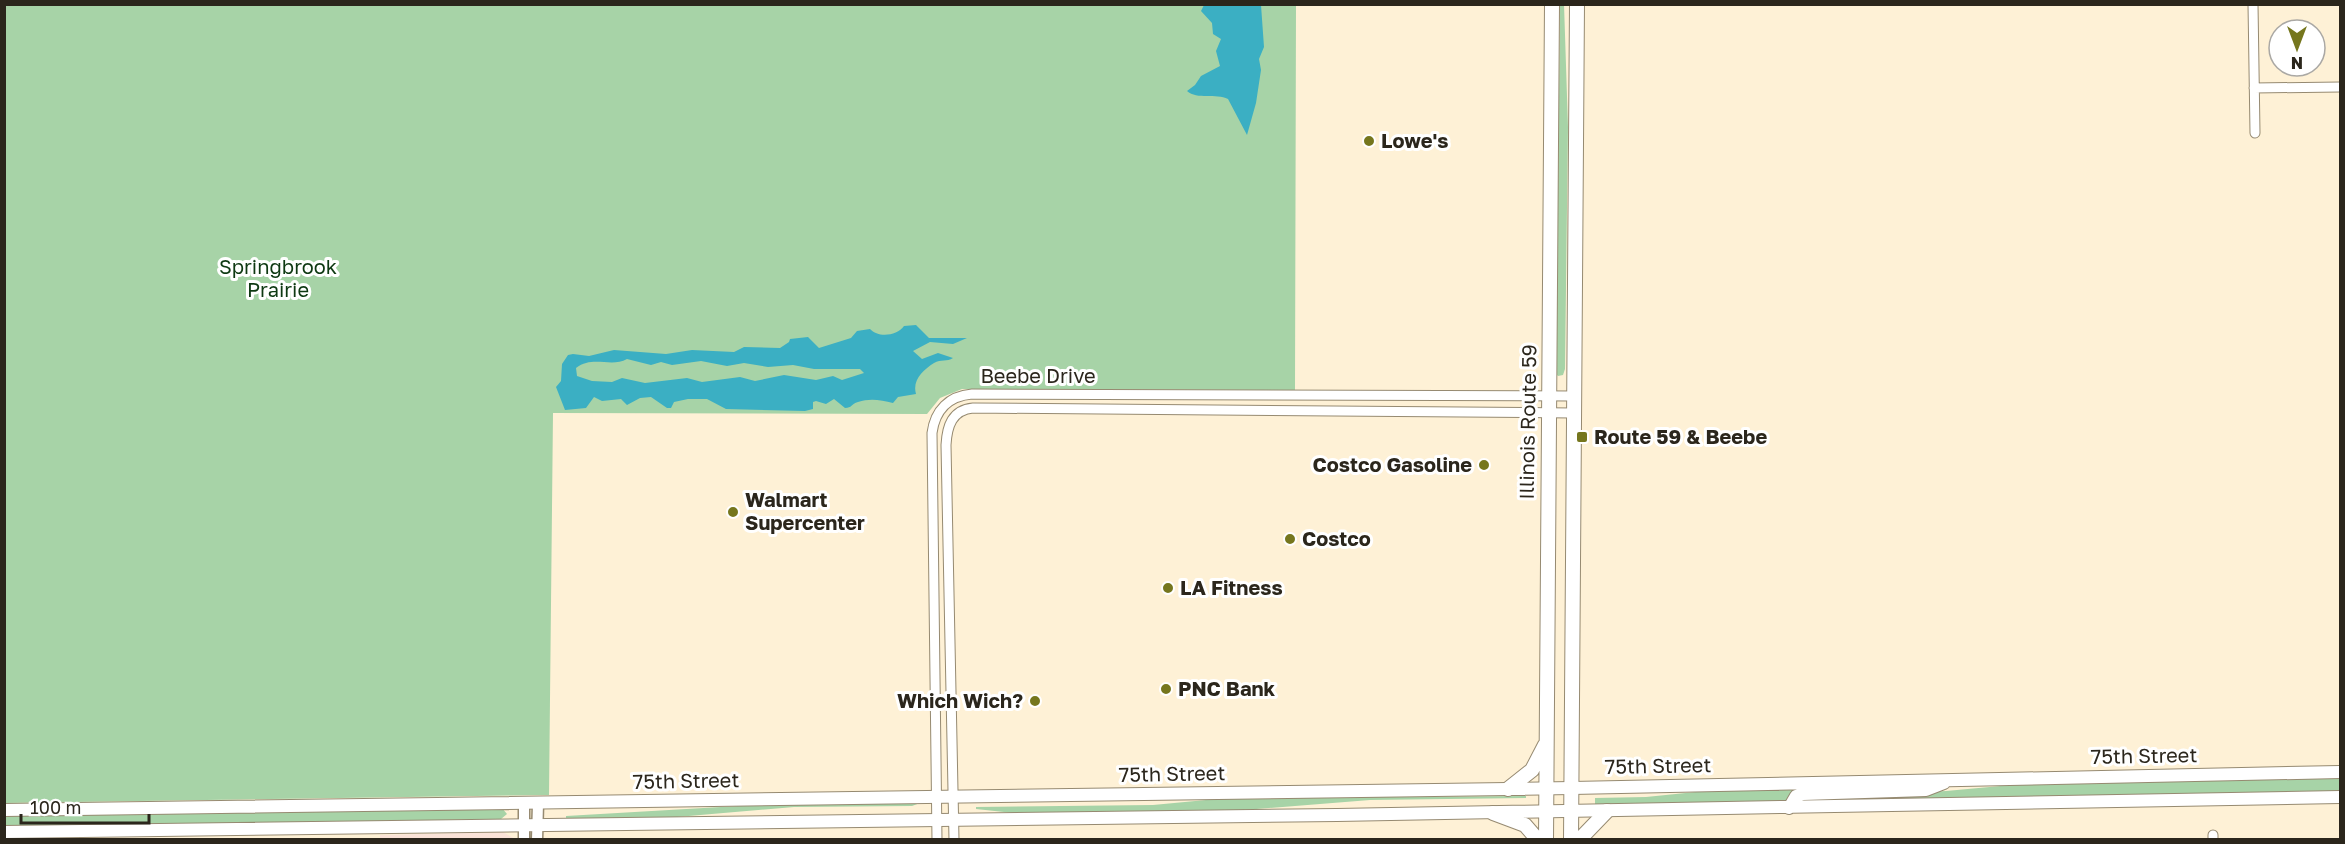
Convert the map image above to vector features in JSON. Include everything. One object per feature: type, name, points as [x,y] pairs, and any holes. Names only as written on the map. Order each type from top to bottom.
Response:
[{"type":"main road","name":"Illinois Route 59","points":[[1546,840],[1547,412],[1552,4]]},
{"type":"main road","points":[[1571,840],[1572,413],[1577,4]]},
{"type":"main road","points":[[1508,789],[1532,770],[1546,743]]},
{"type":"main road","name":"75th Street","points":[[4,810],[1572,788],[2340,772]]},
{"type":"main road","points":[[1789,808],[1796,796],[1803,794],[1926,790],[1954,780]]},
{"type":"main road","name":"75th Street","points":[[4,832],[1494,813],[2340,797]]},
{"type":"main road","points":[[1579,840],[1606,811]]},
{"type":"main road","points":[[1494,813],[1526,825],[1538,840]]},
{"type":"street","points":[[2253,4],[2254,133]]},
{"type":"street","points":[[2254,87],[2340,87]]},
{"type":"street","name":"Beebe Drive","points":[[937,840],[932,433],[937,415],[950,400],[972,394],[1573,396]]},
{"type":"street","name":"Beebe Drive","points":[[954,840],[946,439],[949,424],[957,414],[973,408],[1572,413]]},
{"type":"street","points":[[524,803],[524,840]]},
{"type":"street","points":[[537,840],[538,803]]},
{"type":"shaded area","points":[[503,832],[515,839],[380,839],[380,835]]},
{"type":"green space","points":[[1564,4],[1568,127],[1565,369],[1563,375],[1558,376],[1556,374],[1560,5]]},
{"type":"green space","name":"Springbrook Prairie","points":[[4,5],[1296,5],[1295,390],[962,389],[940,398],[927,414],[553,413],[549,795],[5,803]]},
{"type":"green space","points":[[2340,777],[2340,792],[1801,802],[1802,798],[1946,791],[2033,783]]},
{"type":"green space","points":[[1820,788],[1787,803],[1595,804],[1595,798],[1646,797],[1725,789]]},
{"type":"green space","points":[[1526,796],[1526,798],[1370,800],[1231,811],[1023,814],[976,809],[976,807],[1153,805],[1227,798]]},
{"type":"green space","points":[[920,803],[912,806],[794,807],[677,817],[566,819],[566,816],[755,805]]},
{"type":"green space","points":[[502,808],[507,814],[501,819],[5,827],[4,816]]},
{"type":"water","points":[[1204,5],[1261,5],[1264,47],[1259,59],[1261,70],[1256,103],[1247,135],[1228,99],[1196,95],[1187,91],[1201,76],[1220,66],[1216,51],[1221,39],[1213,34],[1212,23],[1201,11]]},
{"type":"water","points":[[916,325],[929,338],[967,338],[953,344],[930,342],[913,351],[922,359],[938,353],[953,358],[937,362],[922,372],[917,380],[916,394],[898,397],[893,403],[867,400],[845,408],[834,399],[826,404],[813,402],[813,409],[805,411],[726,409],[707,399],[674,402],[671,408],[667,408],[651,397],[640,398],[627,405],[621,399],[602,401],[594,397],[586,408],[565,410],[556,387],[561,381],[562,364],[568,355],[573,354],[589,356],[614,350],[666,354],[692,350],[734,352],[744,347],[780,348],[790,339],[808,337],[819,348],[851,338],[857,331],[870,329],[878,334],[887,335],[897,332],[904,326]],"holes":[[[627,359],[651,365],[661,362],[672,365],[701,361],[727,366],[744,363],[768,367],[793,365],[814,369],[860,369],[864,373],[842,380],[833,376],[816,380],[784,375],[755,381],[740,377],[702,382],[687,378],[645,383],[622,378],[612,382],[592,381],[577,376],[576,368],[589,362],[615,362]]]},
{"type":"place","name":"Lowe's","points":[[1369,141]]},
{"type":"place","name":"Route 59 & Beebe","points":[[1582,437]]},
{"type":"place","name":"Costco Gasoline","points":[[1484,465]]},
{"type":"place","name":"Walmart Supercenter","points":[[733,512]]},
{"type":"place","name":"Costco","points":[[1290,539]]},
{"type":"place","name":"LA Fitness","points":[[1168,588]]},
{"type":"place","name":"PNC Bank","points":[[1166,689]]},
{"type":"place","name":"Which Wich?","points":[[1035,701]]}]
